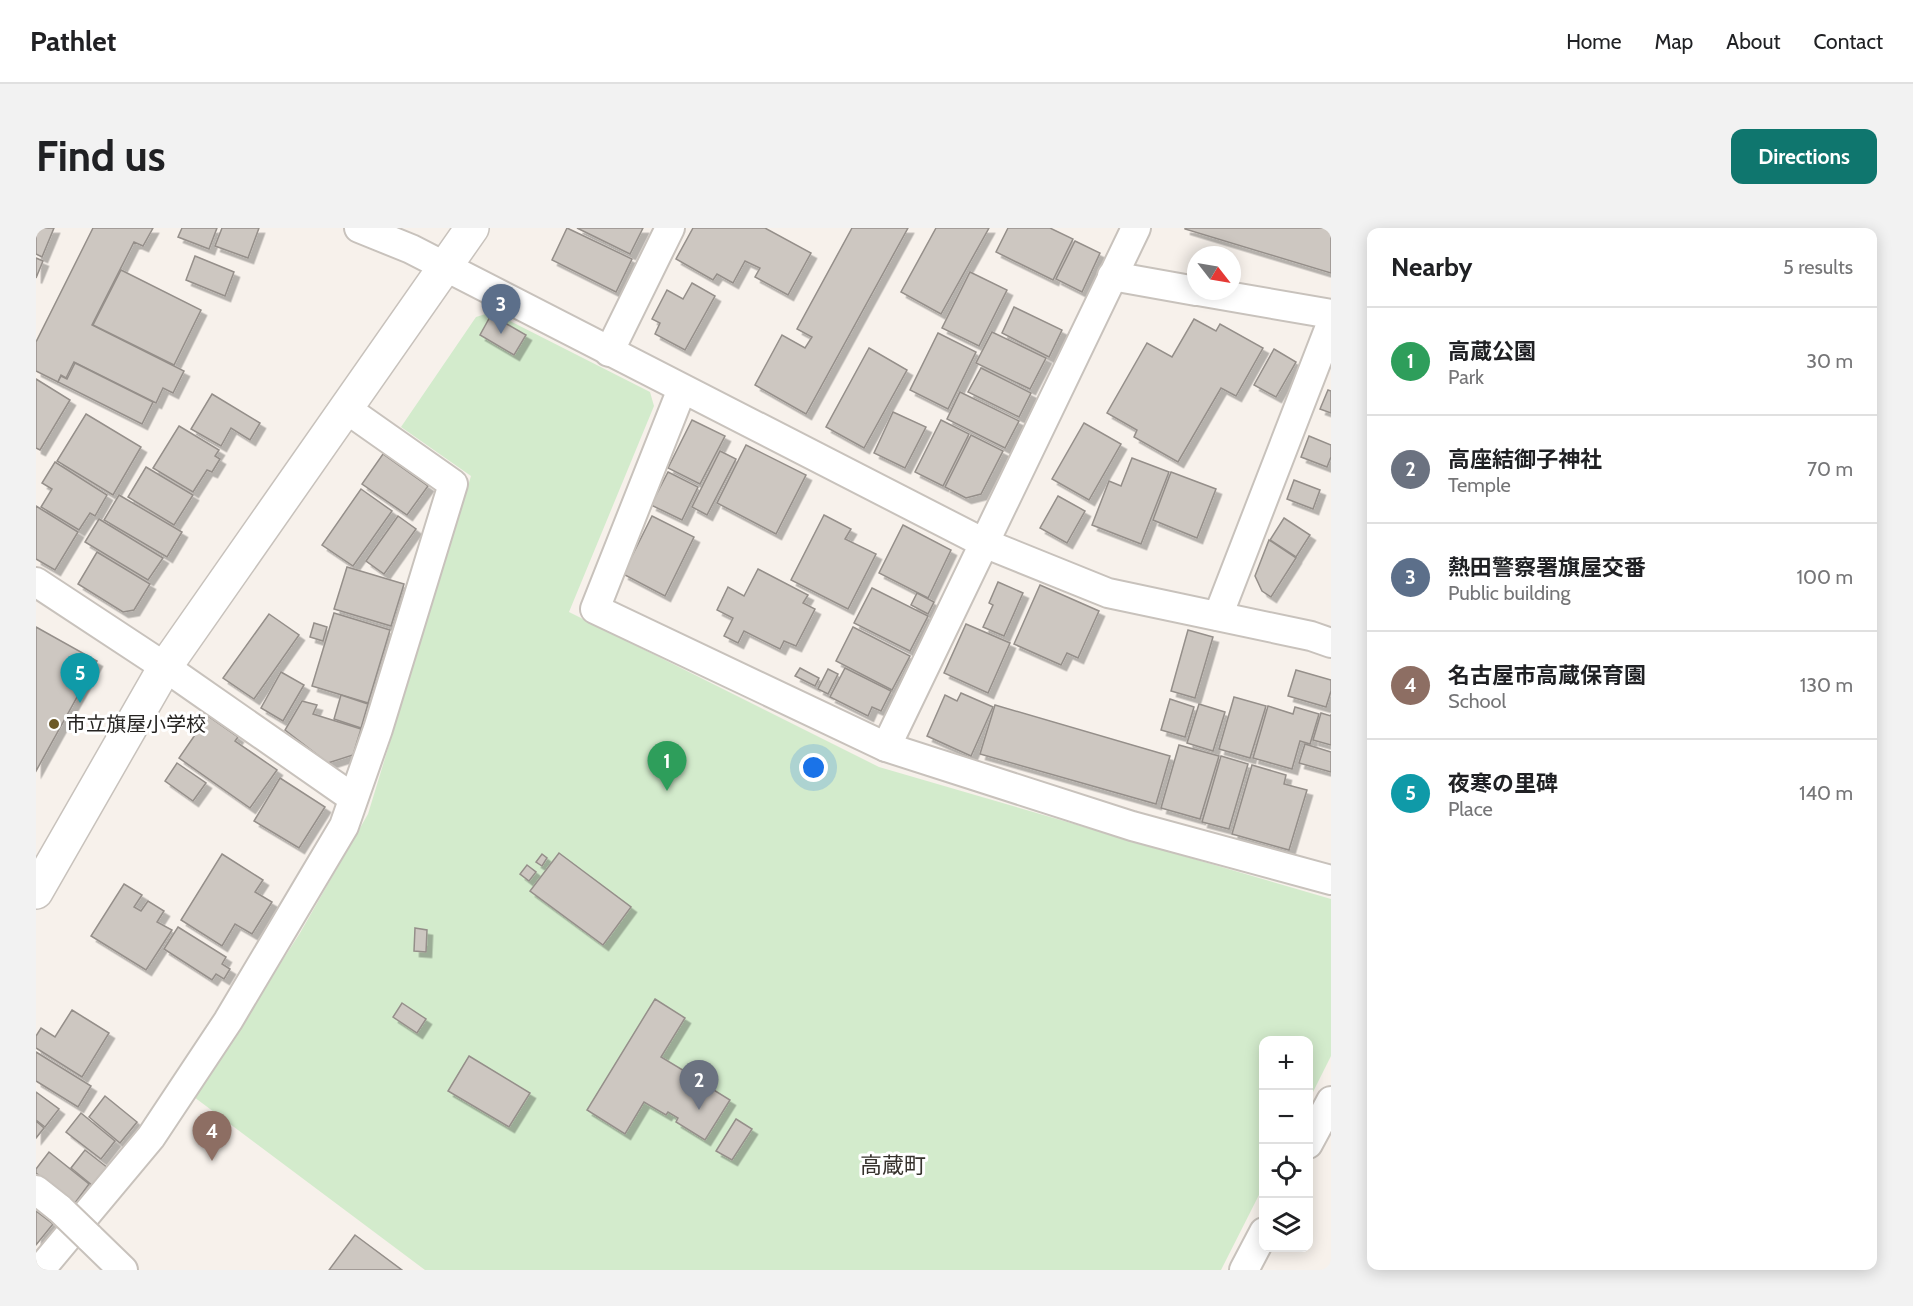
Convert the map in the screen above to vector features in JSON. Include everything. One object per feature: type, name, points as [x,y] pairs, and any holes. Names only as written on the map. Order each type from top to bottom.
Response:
[{"type":"street","points":[[359,228],[411,249],[984,543],[1108,593],[1311,636],[1331,643]]},
{"type":"street","points":[[36,892],[165,667],[472,228]]},
{"type":"street","points":[[609,352],[670,228]]},
{"type":"street","points":[[886,747],[1136,228]]},
{"type":"street","points":[[1112,276],[1187,289]]},
{"type":"street","points":[[1241,299],[1331,314]]},
{"type":"street","points":[[1218,616],[1331,324]]},
{"type":"street","points":[[682,389],[595,609],[886,747],[1132,826],[1331,880]]},
{"type":"street","points":[[40,1270],[151,1137],[228,1021],[344,826],[378,729],[453,483],[345,408]]},
{"type":"street","points":[[36,582],[165,667],[353,798]]},
{"type":"street","points":[[1313,1135],[1331,1101]]},
{"type":"street","points":[[36,1190],[60,1209],[123,1270]]},
{"type":"street","points":[[1244,1270],[1259,1240]]},
{"type":"green space","points":[[492,312],[650,392],[654,406],[569,612],[879,767],[1331,899],[1331,1056],[1313,1092],[1313,1036],[1259,1036],[1259,1195],[1221,1270],[425,1270],[194,1097],[300,933],[368,814],[471,476],[401,427],[476,317]]},
{"type":"building","points":[[36,228],[54,228],[42,257],[36,254]]},
{"type":"building","points":[[93,228],[153,228],[143,246],[134,242],[92,325],[184,371],[173,393],[163,388],[156,403],[74,362],[66,378],[61,375],[58,382],[36,371],[36,342]]},
{"type":"building","points":[[182,228],[217,228],[209,249],[178,237]]},
{"type":"building","points":[[222,228],[259,228],[248,258],[215,246]]},
{"type":"building","points":[[567,228],[632,259],[616,292],[552,260]]},
{"type":"building","points":[[577,228],[643,228],[630,254]]},
{"type":"building","points":[[693,228],[765,228],[811,253],[788,295],[755,277],[760,268],[745,261],[733,283],[717,274],[713,280],[676,259]]},
{"type":"building","points":[[852,228],[908,228],[806,414],[755,385],[782,335],[805,348],[812,337],[797,329]]},
{"type":"building","points":[[936,228],[989,228],[941,314],[901,292]]},
{"type":"building","points":[[1008,228],[1050,228],[1073,239],[1053,280],[996,252]]},
{"type":"building","points":[[1331,228],[1331,273],[1185,229]]},
{"type":"building","points":[[1075,241],[1100,253],[1082,292],[1056,279]]},
{"type":"building","points":[[195,256],[234,272],[225,296],[186,280]]},
{"type":"building","points":[[36,258],[43,261],[36,278]]},
{"type":"building","points":[[121,270],[201,310],[174,365],[93,325]]},
{"type":"building","points":[[970,272],[1007,290],[979,346],[942,328]]},
{"type":"building","points":[[692,283],[715,296],[685,350],[655,334],[660,323],[652,319],[667,290],[683,299]]},
{"type":"building","points":[[1014,307],[1062,330],[1049,357],[1002,333]]},
{"type":"building","points":[[491,315],[526,335],[514,355],[480,335]]},
{"type":"building","points":[[1194,319],[1216,331],[1220,324],[1263,348],[1236,396],[1221,388],[1178,462],[1134,437],[1137,430],[1107,413],[1147,343],[1172,357]]},
{"type":"building","points":[[992,332],[1046,358],[1030,389],[976,363]]},
{"type":"building","points":[[938,333],[976,352],[948,409],[910,390]]},
{"type":"building","points":[[869,348],[907,370],[864,448],[826,427]]},
{"type":"building","points":[[1274,349],[1296,362],[1276,397],[1254,385]]},
{"type":"building","points":[[75,363],[153,402],[142,424],[58,382],[61,376],[67,379]]},
{"type":"building","points":[[981,368],[1031,393],[1019,417],[968,392]]},
{"type":"building","points":[[36,379],[70,400],[40,450],[36,448]]},
{"type":"building","points":[[1328,390],[1331,391],[1331,413],[1320,409]]},
{"type":"building","points":[[960,392],[1019,421],[1005,448],[947,419]]},
{"type":"building","points":[[212,394],[260,423],[250,440],[231,428],[221,446],[191,429]]},
{"type":"building","points":[[893,412],[926,427],[905,468],[874,453]]},
{"type":"building","points":[[86,414],[141,447],[113,495],[57,461]]},
{"type":"building","points":[[692,420],[725,436],[700,484],[668,468]]},
{"type":"building","points":[[941,420],[969,434],[943,486],[915,472]]},
{"type":"building","points":[[1084,423],[1121,444],[1089,500],[1052,479]]},
{"type":"building","points":[[179,426],[219,450],[215,456],[220,459],[212,472],[207,470],[193,492],[153,468]]},
{"type":"building","points":[[971,435],[1003,451],[981,494],[966,498],[945,487]]},
{"type":"building","points":[[1309,436],[1331,445],[1331,457],[1327,467],[1301,457]]},
{"type":"building","points":[[746,445],[806,475],[776,534],[717,503]]},
{"type":"building","points":[[720,451],[736,459],[707,515],[692,507]]},
{"type":"building","points":[[383,454],[428,486],[407,515],[362,484]]},
{"type":"building","points":[[1132,458],[1169,472],[1141,544],[1092,525],[1109,481],[1121,486]]},
{"type":"building","points":[[55,462],[107,495],[95,516],[90,513],[79,530],[41,507],[52,489],[42,483]]},
{"type":"building","points":[[146,467],[193,495],[174,525],[128,497]]},
{"type":"building","points":[[668,472],[698,487],[682,520],[651,505]]},
{"type":"building","points":[[1171,472],[1216,489],[1197,538],[1153,520]]},
{"type":"building","points":[[1294,480],[1320,490],[1313,509],[1287,499]]},
{"type":"building","points":[[361,489],[392,511],[353,566],[322,545]]},
{"type":"building","points":[[119,495],[182,532],[167,557],[104,520]]},
{"type":"building","points":[[1058,496],[1085,511],[1067,543],[1040,528]]},
{"type":"building","points":[[36,506],[78,532],[55,570],[36,559]]},
{"type":"building","points":[[824,515],[851,529],[845,539],[876,554],[848,609],[791,580]]},
{"type":"building","points":[[398,516],[416,529],[384,574],[366,561]]},
{"type":"building","points":[[652,516],[694,537],[665,596],[623,574]]},
{"type":"building","points":[[1284,518],[1310,535],[1296,557],[1270,540]]},
{"type":"building","points":[[99,519],[163,558],[148,580],[85,542]]},
{"type":"building","points":[[903,525],[951,550],[928,598],[879,573]]},
{"type":"building","points":[[1269,540],[1296,558],[1271,597],[1262,591],[1255,576]]},
{"type":"building","points":[[97,552],[150,584],[134,610],[123,612],[78,584]]},
{"type":"building","points":[[347,567],[404,584],[391,626],[334,609]]},
{"type":"building","points":[[758,569],[808,595],[803,603],[815,609],[796,646],[784,641],[780,649],[744,631],[738,643],[724,636],[733,618],[717,610],[728,587],[744,596]]},
{"type":"building","points":[[998,582],[1023,593],[1004,636],[983,627],[993,605],[989,603]]},
{"type":"building","points":[[1040,585],[1099,611],[1078,658],[1067,653],[1061,665],[1014,644]]},
{"type":"building","points":[[872,588],[928,616],[910,651],[854,623]]},
{"type":"building","points":[[917,593],[934,602],[928,614],[911,605]]},
{"type":"building","points":[[334,613],[390,630],[368,703],[312,686]]},
{"type":"building","points":[[269,614],[299,635],[254,699],[223,678]]},
{"type":"building","points":[[314,623],[327,627],[323,641],[310,637]]},
{"type":"building","points":[[966,624],[1010,643],[988,693],[944,673]]},
{"type":"building","name":"市立旗屋小学校","points":[[36,627],[97,661],[36,771]]},
{"type":"building","points":[[853,627],[910,656],[892,690],[836,661]]},
{"type":"building","points":[[1188,630],[1213,637],[1195,698],[1171,691]]},
{"type":"building","points":[[800,668],[819,678],[815,686],[795,676]]},
{"type":"building","points":[[845,668],[891,691],[881,711],[872,707],[868,716],[830,697]]},
{"type":"building","points":[[828,669],[838,674],[828,694],[818,689]]},
{"type":"building","points":[[1296,670],[1331,680],[1331,691],[1326,707],[1288,696]]},
{"type":"building","points":[[281,672],[304,685],[283,721],[261,708]]},
{"type":"building","points":[[961,693],[993,707],[971,756],[927,736],[945,695],[957,701]]},
{"type":"building","points":[[341,695],[368,704],[361,728],[334,719]]},
{"type":"building","points":[[1234,697],[1266,706],[1250,758],[1219,749]]},
{"type":"building","points":[[1170,699],[1194,707],[1185,737],[1161,730]]},
{"type":"building","points":[[302,701],[317,705],[313,714],[361,729],[353,755],[328,763],[285,730]]},
{"type":"building","points":[[1199,704],[1225,712],[1213,751],[1187,743]]},
{"type":"building","points":[[995,705],[1170,756],[1156,804],[980,754]]},
{"type":"building","points":[[1268,706],[1293,714],[1295,707],[1319,714],[1310,744],[1300,741],[1292,769],[1253,758]]},
{"type":"building","points":[[1321,713],[1331,716],[1331,745],[1313,740]]},
{"type":"building","points":[[208,716],[238,737],[235,741],[277,770],[250,808],[179,758]]},
{"type":"building","points":[[1305,744],[1331,752],[1331,772],[1299,763]]},
{"type":"building","points":[[1179,745],[1219,756],[1200,819],[1161,808]]},
{"type":"building","points":[[1221,756],[1248,764],[1229,829],[1202,822]]},
{"type":"building","points":[[177,763],[206,783],[193,801],[165,781]]},
{"type":"building","points":[[1252,765],[1286,775],[1284,784],[1307,790],[1289,850],[1232,834]]},
{"type":"building","points":[[280,778],[325,807],[299,848],[254,821]]},
{"type":"building","points":[[559,853],[631,907],[603,945],[530,891]]},
{"type":"building","points":[[222,854],[263,880],[255,892],[272,902],[252,934],[235,924],[222,946],[181,920]]},
{"type":"building","points":[[542,854],[547,858],[542,866],[536,862]]},
{"type":"building","points":[[527,865],[536,872],[529,881],[520,874]]},
{"type":"building","points":[[124,884],[142,895],[134,907],[141,911],[148,901],[164,911],[157,922],[172,930],[146,970],[91,936]]},
{"type":"building","points":[[178,927],[226,957],[222,964],[230,969],[224,979],[216,974],[212,980],[164,949]]},
{"type":"building","points":[[415,928],[427,930],[426,952],[414,951]]},
{"type":"building","points":[[655,999],[685,1018],[661,1057],[691,1075],[687,1081],[698,1087],[701,1082],[730,1100],[705,1140],[676,1122],[678,1118],[668,1112],[666,1115],[644,1102],[625,1134],[587,1110]]},
{"type":"building","points":[[402,1003],[426,1019],[417,1033],[393,1017]]},
{"type":"building","points":[[72,1010],[109,1033],[82,1077],[36,1048],[36,1036],[41,1028],[55,1037]]},
{"type":"building","points":[[36,1052],[91,1086],[78,1107],[36,1081]]},
{"type":"building","points":[[469,1056],[530,1093],[509,1127],[448,1091]]},
{"type":"building","points":[[36,1092],[59,1109],[45,1127],[36,1120]]},
{"type":"building","points":[[105,1096],[137,1122],[120,1143],[89,1117]]},
{"type":"building","points":[[81,1113],[115,1141],[101,1159],[66,1132]]},
{"type":"building","points":[[736,1119],[752,1129],[732,1160],[716,1151]]},
{"type":"building","points":[[36,1121],[44,1128],[36,1138]]},
{"type":"building","points":[[85,1150],[108,1168],[93,1186],[71,1168]]},
{"type":"building","points":[[49,1152],[89,1184],[75,1203],[36,1173],[36,1169]]},
{"type":"building","points":[[36,1211],[53,1224],[36,1245]]},
{"type":"building","points":[[355,1235],[402,1270],[329,1270]]},
{"type":"place","name":"熱田警察署旗屋交番","points":[[501,334]]},
{"type":"place","name":"夜寒の里碑","points":[[80,703]]},
{"type":"place","name":"市立旗屋小学校","points":[[54,724]]},
{"type":"place","name":"高蔵公園","points":[[667,791]]},
{"type":"place","name":"高座結御子神社","points":[[699,1110]]},
{"type":"place","name":"名古屋市高蔵保育園","points":[[212,1161]]},
{"type":"district","name":"高蔵町","points":[[893,1165]]}]
